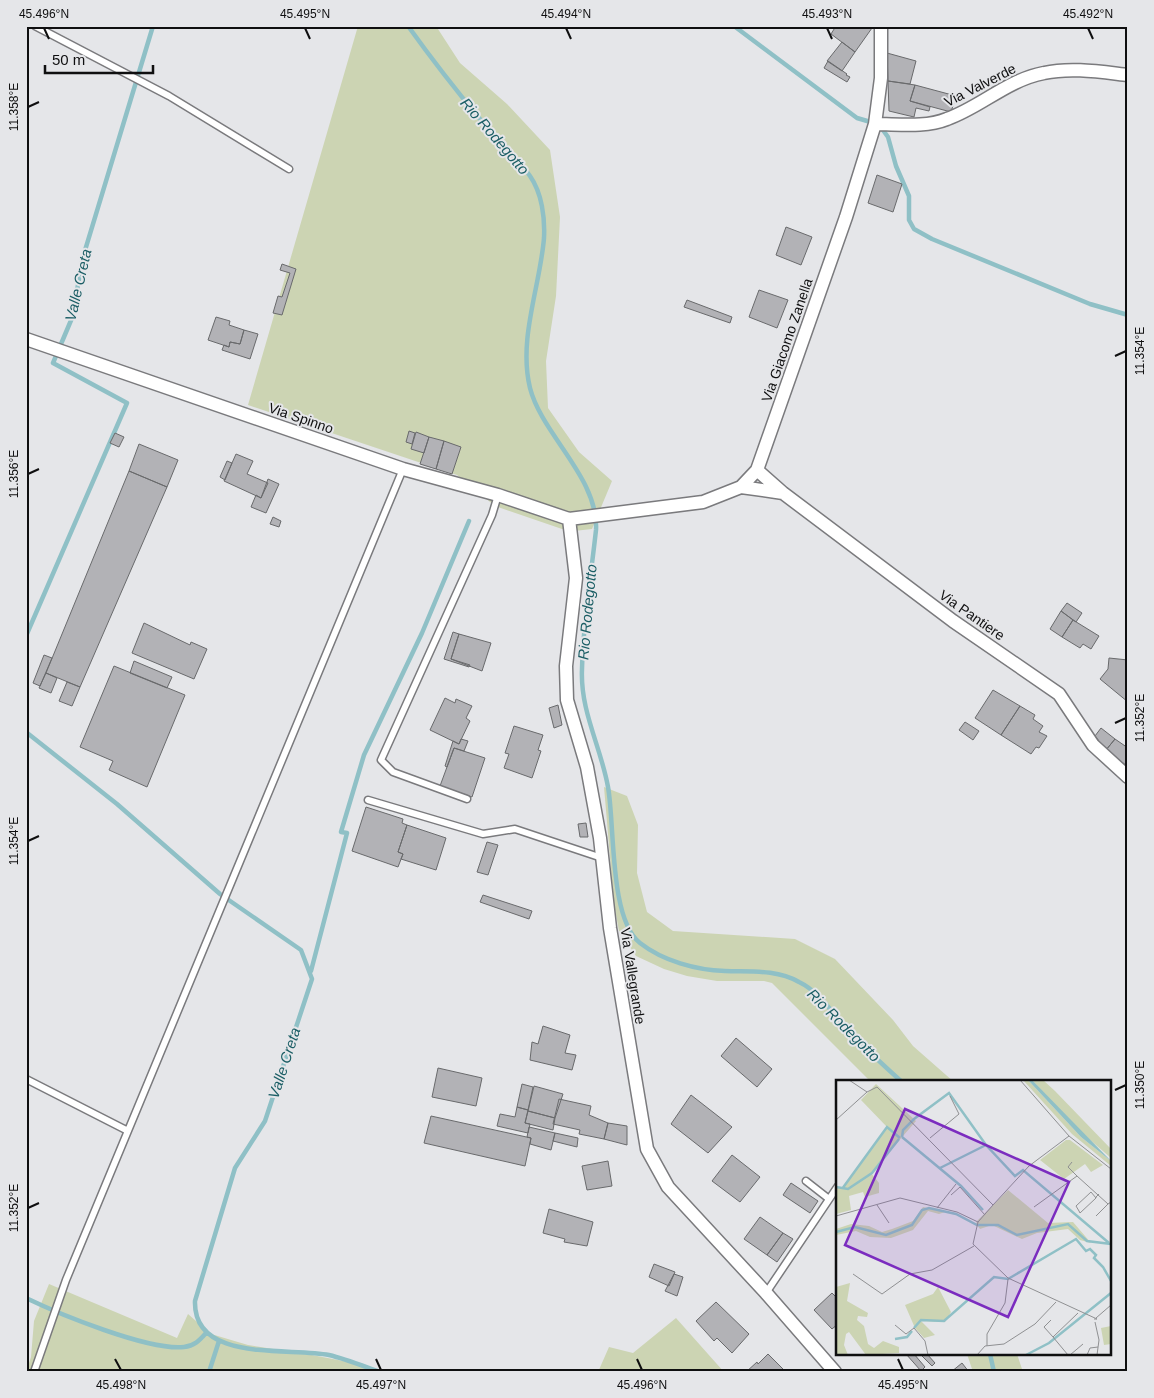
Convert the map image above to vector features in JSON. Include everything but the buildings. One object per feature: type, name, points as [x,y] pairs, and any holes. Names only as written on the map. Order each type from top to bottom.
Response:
[{"type":"street","name":"Via Giacomo Zanella","points":[[569,519],[703,502],[741,487],[757,470],[846,217],[875,124],[881,78],[881,26]]},
{"type":"street","name":"Via Valverde","points":[[875,124],[928,124],[947,120],[1003,87],[1043,73],[1059,70],[1094,71],[1128,75]]},
{"type":"street","name":"Via Spinno","points":[[26,339],[403,469],[498,495],[569,519]]},
{"type":"street","name":"Via Pantiere","points":[[757,470],[783,493],[953,622],[1060,694],[1093,745],[1128,777]]},
{"type":"street","name":"Via Pantiere","points":[[741,487],[783,493]]},
{"type":"street","name":"Via Vallegrande","points":[[569,519],[576,578],[566,666],[567,700],[587,767],[602,858],[610,928],[647,1149],[668,1188],[766,1292],[835,1372]]},
{"type":"lane","points":[[35,26],[152,87],[289,169]]},
{"type":"lane","points":[[34,1372],[66,1280],[403,469]]},
{"type":"lane","points":[[467,800],[393,772],[380,760],[492,515],[498,495]]},
{"type":"lane","points":[[368,800],[483,834],[514,829],[602,858]]},
{"type":"lane","points":[[26,1079],[128,1131]]},
{"type":"lane","points":[[806,1181],[829,1199]]},
{"type":"lane","points":[[766,1292],[836,1189]]},
{"type":"green space","points":[[358,26],[436,26],[460,63],[507,104],[550,150],[560,217],[556,296],[546,361],[548,408],[579,452],[612,481],[592,529],[574,531],[562,529],[495,506],[457,475],[248,405]]},
{"type":"green space","points":[[604,787],[627,796],[638,825],[637,873],[647,912],[673,931],[795,939],[835,959],[893,1020],[913,1046],[952,1080],[869,1080],[772,983],[764,981],[717,981],[687,976],[664,969],[636,956],[619,931],[614,904]]},
{"type":"green space","points":[[49,1284],[177,1338],[188,1314],[211,1334],[248,1345],[364,1365],[382,1372],[26,1372],[31,1357],[34,1321]]},
{"type":"green space","points":[[676,1318],[724,1372],[598,1372],[609,1347],[633,1353]]},
{"type":"green space","points":[[968,1356],[1018,1356],[1023,1372],[973,1372]]},
{"type":"waterway","name":"Valle Creta","points":[[26,636],[127,403],[53,363],[72,318],[83,257],[153,26]]},
{"type":"waterway","name":"Rio Rodegotto","points":[[408,26],[471,108],[525,169],[534,183],[540,198],[544,222],[544,238],[528,332],[527,369],[530,388],[536,405],[580,475],[589,492],[595,511],[596,530],[587,600],[582,684],[584,700],[608,787],[618,893],[623,914],[630,931],[640,943],[669,960],[703,969],[772,973],[799,982],[818,996],[858,1041],[900,1080]]},
{"type":"waterway","points":[[734,26],[857,118],[874,123]]},
{"type":"waterway","points":[[880,126],[888,137],[896,166],[909,196],[909,220],[914,229],[932,239],[1090,304],[1128,315]]},
{"type":"waterway","points":[[311,971],[347,833],[341,832],[364,755],[422,633],[469,521]]},
{"type":"waterway","name":"Valle Creta","points":[[26,732],[117,804],[220,894],[301,950],[312,979],[265,1121],[235,1168],[195,1301],[199,1321],[209,1334],[226,1343],[268,1351],[329,1355],[380,1372]]},
{"type":"waterway","points":[[26,1298],[104,1330],[169,1347],[191,1346],[206,1333]]},
{"type":"waterway","points":[[209,1372],[219,1341]]},
{"type":"waterway","name":"Rio Rodegotto","points":[[990,1356],[994,1372]]}]
